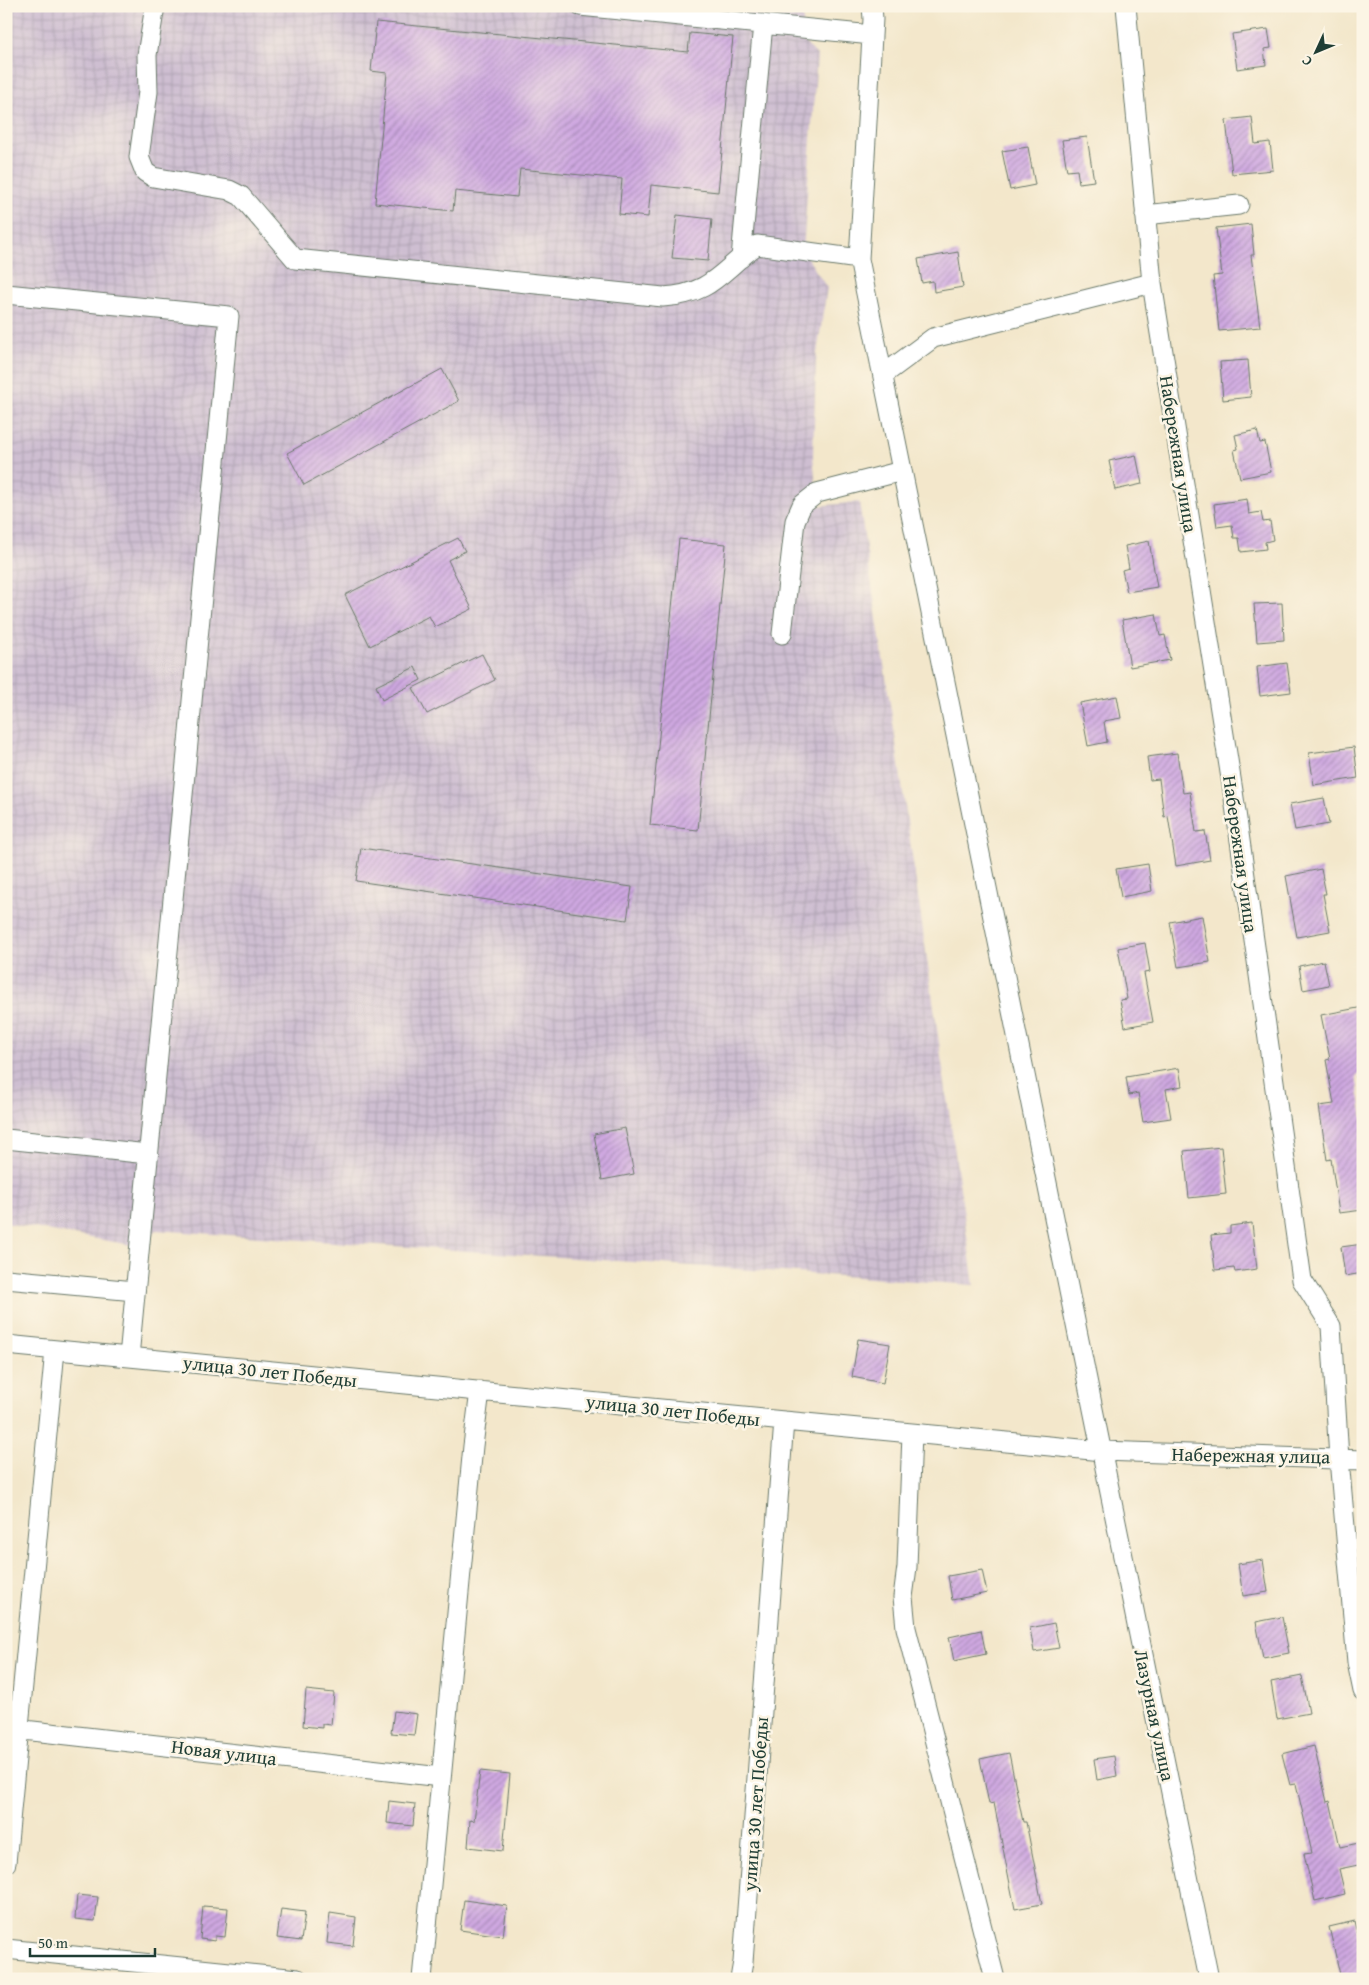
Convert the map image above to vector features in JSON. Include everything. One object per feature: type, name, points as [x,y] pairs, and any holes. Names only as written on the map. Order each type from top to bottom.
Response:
[{"type":"street","points":[[155,6],[147,55],[148,92],[139,157],[145,172],[153,177],[229,190],[241,196],[295,260],[663,297],[681,296],[712,283],[757,245],[859,260]]},
{"type":"street","points":[[580,6],[872,35]]},
{"type":"street","name":"Лазурная улица","points":[[872,6],[859,260],[1209,1979]]},
{"type":"street","name":"Набережная улица","points":[[784,1421],[1102,1450],[1339,1459],[1331,1326],[1302,1280],[1233,791],[1152,283],[1126,6]]},
{"type":"street","points":[[741,258],[763,24]]},
{"type":"street","points":[[1146,215],[1239,205]]},
{"type":"street","points":[[883,375],[933,338],[1152,283]]},
{"type":"street","points":[[6,294],[229,316],[129,1357]]},
{"type":"street","points":[[782,634],[795,521],[802,505],[817,493],[902,471]]},
{"type":"street","points":[[6,1139],[148,1154]]},
{"type":"street","points":[[6,1279],[135,1291]]},
{"type":"street","name":"улица 30 лет Победы","points":[[6,1345],[784,1421],[743,1962],[740,1979]]},
{"type":"street","points":[[6,1863],[13,1728],[56,1350]]},
{"type":"street","points":[[422,1979],[472,1455],[480,1391]]},
{"type":"street","points":[[912,1433],[907,1567],[903,1596],[906,1628],[995,1979]]},
{"type":"street","points":[[1363,1460],[1339,1459],[1357,1662],[1363,1692]]},
{"type":"street","name":"Новая улица","points":[[13,1728],[441,1777]]},
{"type":"street","points":[[6,1948],[298,1979]]},
{"type":"shaded area","points":[[6,6],[808,6],[803,10],[803,41],[817,55],[803,251],[827,288],[816,360],[813,456],[818,506],[859,502],[893,723],[974,1285],[156,1230],[143,1247],[6,1223]]},
{"type":"building","points":[[376,22],[688,52],[690,33],[733,37],[718,192],[651,185],[648,217],[619,214],[622,179],[520,169],[517,197],[455,191],[453,211],[375,203],[387,73],[371,71]]},
{"type":"building","points":[[1268,29],[1271,48],[1264,49],[1266,65],[1237,69],[1232,34]]},
{"type":"building","points":[[1252,117],[1255,144],[1270,142],[1273,170],[1232,174],[1226,120]]},
{"type":"building","points":[[1087,137],[1094,181],[1079,183],[1077,170],[1067,171],[1062,140]]},
{"type":"building","points":[[1028,147],[1035,185],[1010,190],[1002,151]]},
{"type":"building","points":[[677,215],[712,219],[708,261],[672,258]]},
{"type":"building","points":[[1251,224],[1254,255],[1251,255],[1260,327],[1219,331],[1213,276],[1222,275],[1216,228]]},
{"type":"building","points":[[958,252],[963,287],[934,292],[933,281],[922,283],[918,259]]},
{"type":"building","points":[[1248,360],[1251,397],[1223,400],[1220,362]]},
{"type":"building","points":[[442,369],[459,401],[304,485],[287,453]]},
{"type":"building","points":[[1257,430],[1260,443],[1265,442],[1271,472],[1240,478],[1234,450],[1238,449],[1235,435]]},
{"type":"building","points":[[1136,455],[1142,484],[1115,490],[1109,461]]},
{"type":"building","points":[[1247,499],[1249,514],[1261,512],[1263,522],[1270,521],[1273,540],[1265,542],[1266,549],[1241,552],[1239,538],[1234,538],[1232,525],[1217,527],[1214,504]]},
{"type":"building","points":[[458,538],[465,551],[448,560],[472,609],[435,627],[429,616],[370,646],[345,595]]},
{"type":"building","points":[[679,539],[726,544],[698,830],[650,825]]},
{"type":"building","points":[[1149,541],[1157,587],[1127,592],[1122,570],[1129,568],[1125,546]]},
{"type":"building","points":[[1282,603],[1284,640],[1257,642],[1254,604]]},
{"type":"building","points":[[1156,614],[1160,636],[1165,635],[1170,660],[1130,667],[1122,620]]},
{"type":"building","points":[[482,654],[495,680],[427,714],[413,688]]},
{"type":"building","points":[[1287,663],[1291,692],[1260,696],[1257,667]]},
{"type":"building","points":[[415,667],[421,680],[382,700],[376,686]]},
{"type":"building","points":[[1117,696],[1121,718],[1104,721],[1107,742],[1088,746],[1080,703]]},
{"type":"building","points":[[1354,747],[1358,778],[1314,785],[1309,753]]},
{"type":"building","points":[[1177,753],[1183,793],[1190,792],[1196,832],[1205,831],[1210,860],[1176,866],[1168,816],[1164,817],[1159,779],[1150,780],[1147,757]]},
{"type":"building","points":[[1324,798],[1329,824],[1295,830],[1290,804]]},
{"type":"building","points":[[361,848],[632,887],[627,920],[356,881]]},
{"type":"building","points":[[1148,864],[1152,891],[1121,897],[1116,869]]},
{"type":"building","points":[[1321,869],[1326,894],[1323,894],[1330,931],[1297,937],[1286,876]]},
{"type":"building","points":[[1202,916],[1210,962],[1178,967],[1170,922]]},
{"type":"building","points":[[1145,943],[1150,972],[1144,973],[1153,1022],[1125,1027],[1120,1000],[1127,999],[1118,948]]},
{"type":"building","points":[[1324,961],[1329,985],[1303,990],[1299,966]]},
{"type":"building","points":[[1363,1007],[1363,1074],[1356,1076],[1363,1119],[1363,1210],[1339,1213],[1331,1159],[1327,1160],[1319,1106],[1334,1104],[1326,1060],[1330,1059],[1321,1015]]},
{"type":"building","points":[[1179,1068],[1182,1086],[1166,1089],[1171,1118],[1143,1122],[1138,1093],[1129,1095],[1126,1077]]},
{"type":"building","points":[[625,1128],[634,1174],[602,1180],[594,1134]]},
{"type":"building","points":[[1221,1147],[1226,1194],[1189,1198],[1184,1151]]},
{"type":"building","points":[[1252,1223],[1257,1269],[1235,1272],[1234,1268],[1215,1270],[1211,1235],[1230,1233],[1230,1226]]},
{"type":"building","points":[[1363,1244],[1363,1273],[1345,1276],[1341,1247]]},
{"type":"building","points":[[858,1339],[890,1344],[883,1383],[852,1377]]},
{"type":"building","points":[[1263,1560],[1268,1592],[1243,1596],[1238,1564]]},
{"type":"building","points":[[982,1570],[987,1593],[952,1600],[948,1576]]},
{"type":"building","points":[[1282,1617],[1289,1653],[1263,1658],[1256,1622]]},
{"type":"building","points":[[1054,1623],[1059,1648],[1034,1652],[1030,1628]]},
{"type":"building","points":[[981,1630],[986,1654],[954,1661],[949,1637]]},
{"type":"building","points":[[1302,1676],[1309,1713],[1277,1719],[1271,1682]]},
{"type":"building","points":[[306,1690],[334,1693],[331,1725],[322,1724],[322,1728],[303,1726]]},
{"type":"building","points":[[394,1711],[417,1714],[414,1735],[391,1733]]},
{"type":"building","points":[[1314,1746],[1327,1802],[1330,1801],[1340,1847],[1363,1842],[1363,1864],[1339,1869],[1345,1894],[1315,1901],[1304,1854],[1312,1853],[1296,1784],[1290,1785],[1282,1754]]},
{"type":"building","points":[[1009,1753],[1023,1822],[1026,1822],[1042,1904],[1015,1909],[994,1803],[989,1804],[980,1759]]},
{"type":"building","points":[[1114,1756],[1117,1776],[1097,1780],[1094,1759]]},
{"type":"building","points":[[480,1771],[510,1774],[503,1851],[468,1847],[470,1820],[474,1821]]},
{"type":"building","points":[[389,1801],[415,1804],[413,1826],[387,1823]]},
{"type":"building","points":[[77,1895],[98,1897],[95,1921],[75,1919]]},
{"type":"building","points":[[464,1900],[507,1906],[503,1936],[460,1930]]},
{"type":"building","points":[[203,1906],[228,1908],[225,1937],[215,1936],[215,1941],[200,1939]]},
{"type":"building","points":[[281,1909],[305,1912],[301,1941],[277,1938]]},
{"type":"building","points":[[330,1913],[356,1917],[353,1946],[327,1943]]},
{"type":"building","points":[[1355,1921],[1363,1954],[1363,1979],[1341,1979],[1329,1927]]}]
